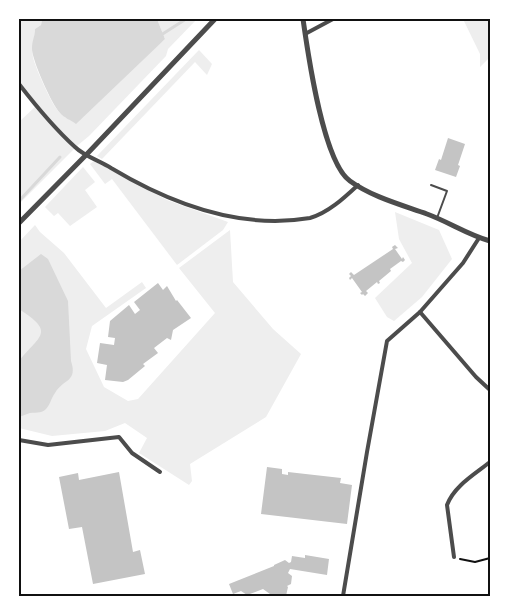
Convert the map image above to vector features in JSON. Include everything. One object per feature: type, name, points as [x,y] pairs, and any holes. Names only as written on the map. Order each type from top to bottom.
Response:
[{"type":"street","points":[[19,223],[215,19]]},
{"type":"street","points":[[303,19],[323,126],[331,152],[344,175],[358,185],[391,200],[490,241]]},
{"type":"street","points":[[305,34],[333,19]]},
{"type":"street","points":[[19,84],[36,106],[76,148],[166,198],[219,215],[241,220],[268,221],[310,218],[318,216],[358,185]]},
{"type":"street","points":[[344,596],[368,442],[387,341],[420,312],[463,263],[479,238]]},
{"type":"street","points":[[420,312],[476,377],[490,390]]},
{"type":"street","points":[[19,440],[48,445],[120,437],[132,453],[160,472]]},
{"type":"street","points":[[454,557],[446,505],[456,490],[490,462]]},
{"type":"lane","points":[[431,185],[447,191],[437,218]]},
{"type":"path","points":[[454,557],[464,561],[475,562],[490,558]]},
{"type":"shaded area","points":[[19,19],[44,19],[41,25],[35,29],[33,57],[53,104],[61,114],[72,120],[165,39],[157,19],[197,19],[168,49],[166,56],[89,136],[19,204],[19,122],[36,106],[19,84]]},
{"type":"shaded area","points":[[44,19],[157,19],[165,39],[76,124],[63,116],[56,108],[35,61],[32,48],[35,29],[41,25]]},
{"type":"shaded area","points":[[463,19],[490,19],[490,57],[480,67],[480,54]]},
{"type":"shaded area","points":[[199,50],[212,64],[207,75],[195,62],[102,159],[97,156]]},
{"type":"shaded area","points":[[94,161],[167,200],[228,222],[223,230],[177,265],[112,179],[105,184],[90,164]]},
{"type":"shaded area","points":[[83,167],[95,182],[85,190],[97,207],[70,226],[58,213],[54,216],[45,207]]},
{"type":"shaded area","points":[[395,212],[439,230],[452,259],[422,297],[394,321],[387,317],[375,298],[412,263],[399,239]]},
{"type":"shaded area","points":[[35,225],[40,232],[64,253],[106,308],[142,282],[146,288],[92,326],[86,349],[104,387],[128,401],[138,399],[215,313],[179,268],[230,230],[233,282],[273,329],[301,354],[266,417],[190,464],[192,481],[189,485],[139,453],[147,438],[125,423],[105,431],[52,436],[19,428],[19,242]]},
{"type":"shaded area","points":[[41,254],[48,259],[68,301],[73,373],[69,380],[58,388],[45,410],[19,417],[19,361],[38,339],[41,329],[38,324],[19,309],[19,271]]},
{"type":"building","points":[[448,138],[465,144],[456,177],[435,170],[439,159],[441,160]]},
{"type":"building","points":[[395,245],[398,248],[395,249],[402,259],[403,257],[405,260],[390,269],[391,271],[379,281],[380,283],[378,284],[377,282],[366,291],[368,293],[365,296],[362,295],[360,293],[362,292],[352,278],[350,280],[351,276],[349,274],[351,272],[354,275],[393,249],[392,247]]},
{"type":"building","points":[[158,283],[163,290],[167,286],[176,301],[191,318],[173,330],[171,340],[167,338],[154,348],[158,353],[143,364],[145,366],[128,380],[123,382],[105,380],[107,365],[97,363],[100,343],[114,345],[115,338],[108,337],[110,321],[129,305],[135,314],[140,310],[134,302]]},
{"type":"building","points":[[267,467],[282,469],[282,474],[288,475],[288,472],[341,478],[340,483],[352,485],[347,524],[261,514]]},
{"type":"building","points":[[119,472],[133,552],[140,550],[145,574],[93,584],[82,527],[69,529],[59,477],[78,473],[79,480]]},
{"type":"building","points":[[305,555],[329,559],[327,575],[290,569],[288,573],[292,576],[291,584],[287,586],[286,596],[269,596],[270,594],[263,589],[247,595],[241,591],[233,594],[229,584],[285,560],[289,563],[292,556],[305,558]]},
{"type":"waterway","points":[[161,35],[186,19]]},
{"type":"waterway","points":[[19,201],[60,157]]}]
